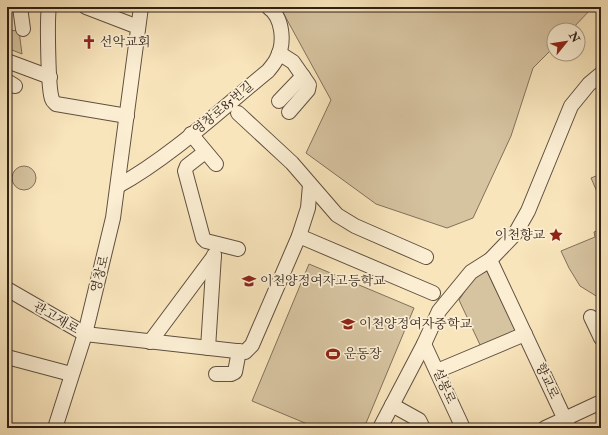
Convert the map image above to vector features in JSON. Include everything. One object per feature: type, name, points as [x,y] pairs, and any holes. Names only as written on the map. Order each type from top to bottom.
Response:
[{"type":"street","points":[[20,7],[23,29]]},
{"type":"street","points":[[49,7],[50,77],[52,98],[56,104],[127,116]]},
{"type":"street","name":"영창로","points":[[55,428],[85,334],[113,218],[141,7]]},
{"type":"street","name":"영창로85번길","points":[[118,186],[160,160],[268,71],[280,53],[282,31],[279,21],[268,7]]},
{"type":"street","points":[[95,9],[138,27]]},
{"type":"street","points":[[280,53],[293,62],[309,85],[309,89],[289,112]]},
{"type":"street","points":[[7,60],[50,77]]},
{"type":"street","points":[[380,428],[440,311],[471,272],[490,260],[515,234],[528,211],[571,106],[589,84],[601,74]]},
{"type":"street","points":[[279,102],[303,76]]},
{"type":"street","points":[[238,113],[292,163],[328,206],[346,222],[426,257]]},
{"type":"street","points":[[191,134],[216,164]]},
{"type":"street","points":[[205,152],[185,168],[185,171],[203,238],[214,250],[208,348]]},
{"type":"street","points":[[85,334],[245,352],[252,345],[299,236],[308,208],[310,185]]},
{"type":"street","points":[[299,236],[433,293]]},
{"type":"street","points":[[214,250],[238,249]]},
{"type":"street","points":[[150,342],[191,286],[214,250]]},
{"type":"street","name":"향교로","points":[[490,260],[567,423]]},
{"type":"street","points":[[191,286],[211,293]]},
{"type":"street","name":"관고재로","points":[[7,289],[85,334]]},
{"type":"street","points":[[591,317],[601,338]]},
{"type":"street","points":[[438,372],[525,334]]},
{"type":"street","name":"설봉로","points":[[424,344],[463,428]]},
{"type":"street","points":[[216,374],[228,374],[235,372],[239,351]]},
{"type":"street","points":[[7,357],[71,374]]},
{"type":"street","points":[[545,428],[567,423],[601,402]]},
{"type":"street","points":[[392,405],[419,420],[423,428]]},
{"type":"shaded area","points":[[280,7],[593,7],[579,22],[546,22],[546,55],[533,68],[511,136],[473,218],[447,228],[376,204],[306,153],[331,100]]},
{"type":"shaded area","points":[[7,30],[19,31],[22,54],[7,48]]},
{"type":"shaded area","points":[[24,166],[32,170],[36,178],[32,186],[24,190],[16,186],[12,178],[16,170]]},
{"type":"shaded area","points":[[601,174],[601,201],[591,178]]},
{"type":"shaded area","points":[[601,229],[601,299],[580,286],[561,251],[595,237],[594,232]]},
{"type":"shaded area","name":"운동장","points":[[309,264],[414,308],[364,428],[317,428],[252,401]]},
{"type":"shaded area","points":[[487,271],[517,334],[482,349],[459,300],[474,277]]},
{"type":"place","name":"선악교회","points":[[89,42]]},
{"type":"place","name":"이천향교","points":[[556,235]]},
{"type":"place","name":"이천양정여자고등학교","points":[[249,281]]},
{"type":"place","name":"이천양정여자중학교","points":[[348,324]]},
{"type":"place","name":"운동장","points":[[333,354]]}]
